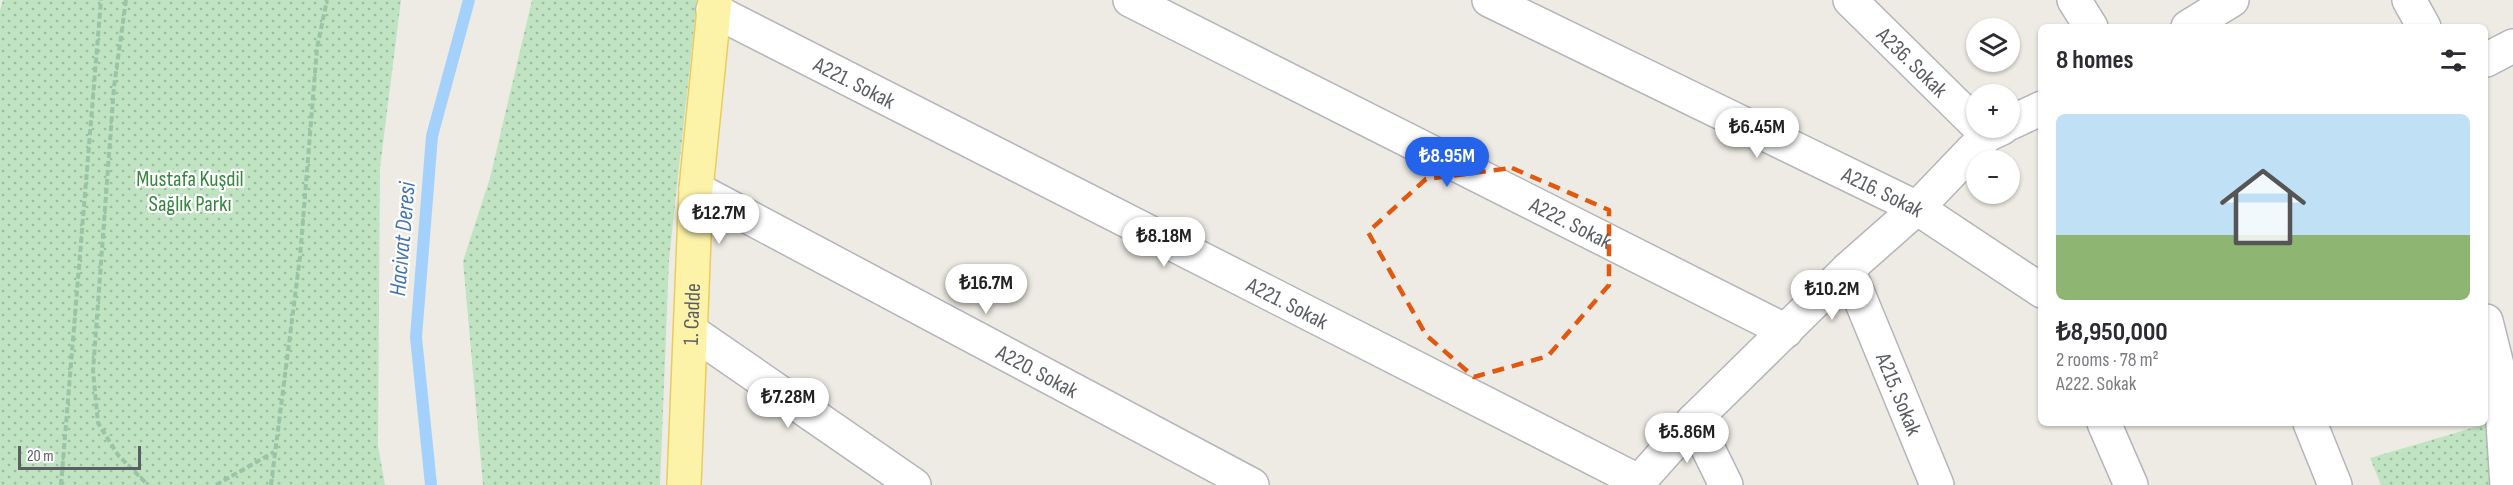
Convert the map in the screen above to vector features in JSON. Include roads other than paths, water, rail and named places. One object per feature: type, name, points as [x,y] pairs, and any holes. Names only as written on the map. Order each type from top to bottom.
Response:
[{"type":"main road","name":"1. Cadde","points":[[684,485],[696,189],[714,5]]},
{"type":"street","name":"A222. Sokak","points":[[1130,0],[1786,331]]},
{"type":"street","name":"A216. Sokak","points":[[1489,0],[1917,208],[2038,288]]},
{"type":"street","name":"A236. Sokak","points":[[1850,0],[1966,105]]},
{"type":"street","points":[[2073,0],[2089,24]]},
{"type":"street","points":[[2193,24],[2232,0]]},
{"type":"street","points":[[2409,0],[2422,24]]},
{"type":"street","name":"A221. Sokak","points":[[714,5],[1637,483]]},
{"type":"street","points":[[2488,59],[2513,46]]},
{"type":"street","points":[[2020,117],[2038,110]]},
{"type":"street","points":[[1637,483],[1694,420],[1848,269],[1917,208],[1982,138]]},
{"type":"street","name":"A220. Sokak","points":[[696,189],[1252,485]]},
{"type":"street","name":"A215. Sokak","points":[[1848,269],[1937,485]]},
{"type":"street","points":[[2488,329],[2500,377],[2507,485]]},
{"type":"street","points":[[691,331],[914,485]]},
{"type":"street","points":[[1694,420],[1726,485]]},
{"type":"street","points":[[2105,426],[2131,485]]},
{"type":"street","points":[[2311,426],[2335,485]]},
{"type":"waterway","name":"Hacivat Deresi","points":[[431,485],[416,337],[432,136],[469,0]]},
{"type":"park label","name":"Mustafa Kuşdil Sağlık Parkı","points":[[190,190]]}]
